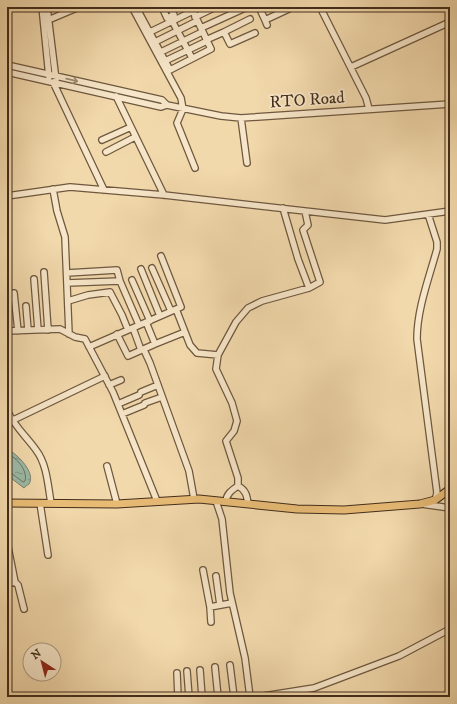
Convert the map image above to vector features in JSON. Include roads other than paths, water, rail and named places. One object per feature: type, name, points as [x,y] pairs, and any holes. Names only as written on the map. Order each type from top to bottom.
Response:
[{"type":"main road","points":[[7,502],[117,504],[194,499],[297,509],[344,510],[420,504],[436,500],[450,489]]},
{"type":"street","points":[[42,7],[46,21],[54,81],[104,190]]},
{"type":"street","points":[[47,7],[46,21],[49,75]]},
{"type":"street","points":[[46,21],[79,7]]},
{"type":"street","points":[[132,7],[181,98],[183,109],[177,123],[195,168]]},
{"type":"street","points":[[136,7],[170,70],[211,49],[194,14]]},
{"type":"street","points":[[162,7],[168,18],[171,19],[192,58]]},
{"type":"street","points":[[170,7],[174,15],[171,19]]},
{"type":"street","points":[[150,32],[171,19],[216,7]]},
{"type":"street","points":[[259,7],[266,22],[293,7]]},
{"type":"street","points":[[320,7],[366,98],[369,109]]},
{"type":"street","points":[[160,52],[245,8]]},
{"type":"street","points":[[155,42],[178,31],[194,14]]},
{"type":"street","points":[[166,61],[250,19]]},
{"type":"street","points":[[351,67],[450,22]]},
{"type":"street","points":[[224,32],[230,44],[255,33]]},
{"type":"street","name":"RTO Road","points":[[7,65],[49,75],[54,81]]},
{"type":"street","name":"RTO Road","points":[[7,72],[162,100],[167,105],[183,109],[241,118],[450,104]]},
{"type":"street","name":"RTO Road","points":[[90,87],[116,96],[161,107],[167,105]]},
{"type":"street","points":[[116,96],[164,195]]},
{"type":"street","points":[[241,118],[247,163]]},
{"type":"street","points":[[102,140],[131,127]]},
{"type":"street","points":[[106,152],[135,137]]},
{"type":"street","points":[[7,196],[70,187],[164,195],[385,220],[450,211]]},
{"type":"street","points":[[53,189],[57,211],[66,237],[69,334]]},
{"type":"street","points":[[283,208],[296,253],[309,288]]},
{"type":"street","points":[[238,486],[238,478],[226,441],[234,430],[237,421],[232,403],[216,369],[218,354],[236,322],[248,308],[262,301],[309,288],[320,282],[303,230],[308,225],[305,211]]},
{"type":"street","points":[[428,214],[438,249],[422,301],[417,329],[417,339],[437,493],[436,500]]},
{"type":"street","points":[[90,346],[181,307],[161,256]]},
{"type":"street","points":[[152,268],[185,332],[190,345],[197,353],[218,354]]},
{"type":"street","points":[[141,269],[160,316]]},
{"type":"street","points":[[67,273],[117,270],[133,328],[158,385],[189,471],[194,499]]},
{"type":"street","points":[[44,272],[48,330]]},
{"type":"street","points":[[34,279],[38,330]]},
{"type":"street","points":[[132,280],[155,344]]},
{"type":"street","points":[[67,283],[120,281]]},
{"type":"street","points":[[68,301],[88,295],[110,292],[122,315],[133,328]]},
{"type":"street","points":[[14,293],[18,331]]},
{"type":"street","points":[[26,306],[28,330]]},
{"type":"street","points":[[7,331],[60,329],[75,338],[85,339],[90,346],[118,404],[157,501]]},
{"type":"street","points":[[117,334],[128,356],[185,332]]},
{"type":"street","points":[[9,422],[105,376]]},
{"type":"street","points":[[109,385],[121,380]]},
{"type":"street","points":[[118,404],[158,385]]},
{"type":"street","points":[[122,414],[162,397]]},
{"type":"street","points":[[7,410],[9,422],[37,450],[42,462],[50,503]]},
{"type":"street","points":[[107,466],[117,504]]},
{"type":"street","points":[[226,502],[226,498],[230,492],[238,486]]},
{"type":"street","points":[[238,486],[244,489],[248,504]]},
{"type":"street","points":[[216,501],[222,518],[230,593],[245,658],[250,697]]},
{"type":"street","points":[[40,502],[48,555]]},
{"type":"street","points":[[420,504],[450,508]]},
{"type":"street","points":[[7,542],[15,582],[18,585],[24,609]]},
{"type":"street","points":[[204,570],[211,622]]},
{"type":"street","points":[[216,576],[220,605]]},
{"type":"street","points":[[7,584],[15,582]]},
{"type":"street","points":[[210,607],[232,603]]},
{"type":"street","points":[[257,697],[314,688],[399,656],[450,629]]},
{"type":"street","points":[[230,665],[234,697]]},
{"type":"street","points":[[215,667],[218,697]]},
{"type":"street","points":[[200,670],[202,697]]},
{"type":"street","points":[[187,671],[189,697]]},
{"type":"street","points":[[177,673],[178,697]]},
{"type":"water","points":[[9,450],[21,460],[30,475],[31,480],[24,488],[7,475],[7,451]]}]
